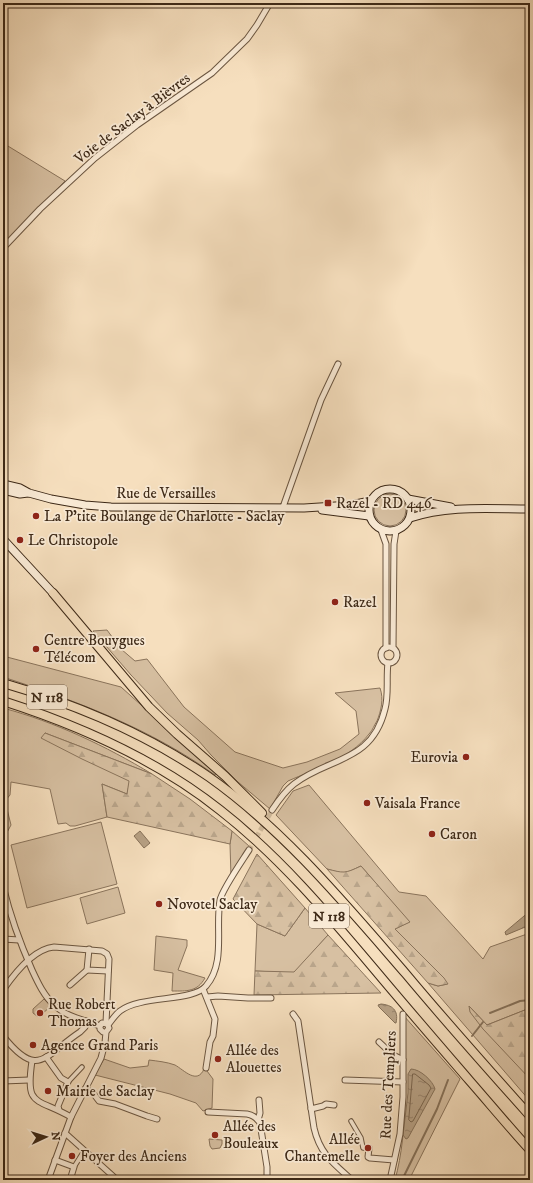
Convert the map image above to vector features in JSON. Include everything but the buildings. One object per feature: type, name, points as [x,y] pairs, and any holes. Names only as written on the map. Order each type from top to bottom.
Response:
[{"type":"highway","points":[[52,592],[149,706],[177,734],[225,776],[263,814],[269,826]]},
{"type":"highway","name":"N 118","points":[[3,683],[56,700],[116,725],[157,746],[208,777],[240,801],[269,826],[327,885],[530,1116]]},
{"type":"highway","name":"N 118","points":[[3,701],[52,718],[108,741],[145,760],[202,796],[221,810],[258,842],[332,919],[530,1150]]},
{"type":"main road","name":"Rue de Versailles","points":[[3,484],[20,488],[29,493],[73,503],[105,506],[283,507],[369,516]]},
{"type":"main road","points":[[389,489],[400,491],[408,499],[410,505],[410,518],[405,526],[396,531],[386,531],[381,530],[372,522],[368,511],[370,500],[378,492],[389,489]]},
{"type":"main road","name":"Rue de Versailles","points":[[3,490],[20,494],[29,493]]},
{"type":"main road","points":[[408,499],[435,505],[467,509]]},
{"type":"main road","name":"Rue de Versailles","points":[[304,508],[351,505],[370,500]]},
{"type":"main road","points":[[410,518],[434,511],[467,509],[530,509]]},
{"type":"main road","points":[[3,539],[52,592]]},
{"type":"street","name":"Voie de Saclay à Bièvres","points":[[3,248],[40,209],[95,158],[137,126],[212,73],[236,51],[257,26],[270,3]]},
{"type":"street","points":[[283,507],[321,400],[338,364]]},
{"type":"street","points":[[381,530],[386,544],[386,648]]},
{"type":"street","points":[[393,648],[386,648],[382,650],[381,656],[384,662],[393,663],[397,654],[393,648],[394,544],[396,531]]},
{"type":"street","points":[[272,810],[295,783],[304,777],[355,754],[374,736],[381,723],[386,708],[388,663]]},
{"type":"street","points":[[107,1024],[116,1014],[127,1006],[150,1000],[191,994],[203,989],[210,979],[217,959],[221,897],[249,850]]},
{"type":"street","points":[[3,886],[9,911],[19,940],[45,996],[54,1006],[71,1016],[100,1026]]},
{"type":"street","points":[[3,939],[19,940]]},
{"type":"street","points":[[3,990],[28,960],[50,947],[102,951],[109,959],[107,1024],[109,1029],[106,1032],[101,1058],[71,1117],[55,1160],[53,1172],[48,1180]]},
{"type":"street","points":[[87,970],[88,949]]},
{"type":"street","points":[[70,985],[87,970],[108,971]]},
{"type":"street","points":[[203,989],[215,1022],[206,1068]]},
{"type":"street","points":[[207,998],[218,996],[271,998]]},
{"type":"street","points":[[293,1014],[298,1020],[314,1132],[323,1152],[352,1180]]},
{"type":"street","name":"Rue des Templiers","points":[[390,1180],[400,1134],[403,1082],[403,1014]]},
{"type":"street","points":[[3,1036],[18,1054],[32,1061],[36,1061],[46,1057],[80,1032],[85,1027],[87,1021]]},
{"type":"street","points":[[100,1026],[102,1023],[107,1024]]},
{"type":"street","points":[[100,1026],[100,1030],[106,1032]]},
{"type":"street","points":[[379,1042],[403,1060]]},
{"type":"street","points":[[46,1057],[61,1078],[68,1082]]},
{"type":"street","points":[[32,1061],[29,1080],[30,1089],[34,1099],[37,1102],[59,1110],[71,1117]]},
{"type":"street","points":[[59,1110],[58,1106],[68,1082],[82,1067]]},
{"type":"street","points":[[3,1081],[29,1080]]},
{"type":"street","points":[[345,1080],[403,1082]]},
{"type":"street","points":[[86,1089],[93,1093],[99,1101],[115,1104],[157,1119]]},
{"type":"street","points":[[258,1120],[260,1113],[259,1100]]},
{"type":"street","points":[[311,1109],[326,1104],[334,1105]]},
{"type":"street","points":[[208,1112],[247,1114],[258,1120],[260,1123],[267,1168],[267,1180]]},
{"type":"street","points":[[351,1121],[361,1138],[363,1148],[369,1148],[368,1157],[394,1160]]},
{"type":"street","points":[[65,1133],[114,1177],[115,1180]]},
{"type":"street","points":[[70,1180],[74,1167],[84,1151]]},
{"type":"street","points":[[55,1160],[74,1167]]},
{"type":"green space","points":[[3,143],[65,181],[3,245]]},
{"type":"green space","points":[[390,494],[399,497],[403,501],[406,510],[403,519],[399,523],[390,526],[381,523],[377,519],[374,510],[377,501],[381,497]]},
{"type":"green space","points":[[107,630],[121,649],[135,661],[147,659],[184,707],[235,752],[283,768],[307,762],[340,749],[359,734],[356,711],[335,693],[380,688],[382,705],[380,713],[372,731],[361,743],[342,757],[288,781],[283,786],[270,809],[238,782],[198,740],[167,713],[131,675],[93,631]]},
{"type":"green space","points":[[3,656],[121,687],[218,774],[215,775],[165,744],[113,718],[86,706],[3,677]]},
{"type":"green space","points":[[3,708],[42,720],[80,736],[117,754],[152,774],[45,733],[130,781],[127,794],[102,784],[107,817],[70,826],[66,823],[58,824],[50,789],[11,782],[10,795],[5,801],[11,825],[3,840]]},
{"type":"green space","points":[[45,733],[152,774],[190,799],[232,831],[230,844],[107,817],[102,784],[127,794],[129,781],[41,738]]},
{"type":"green space","points":[[309,785],[399,892],[426,896],[483,959],[490,947],[530,933],[530,1008],[487,1025],[469,1006],[530,1079],[530,1101],[428,983],[438,986],[447,984],[395,929],[409,922],[361,866],[348,872],[341,873],[327,869],[276,815],[293,791]]},
{"type":"green space","points":[[101,822],[117,884],[27,908],[11,845]]},
{"type":"green space","points":[[232,831],[249,846],[231,877],[230,844]]},
{"type":"green space","points":[[257,854],[305,908],[285,936],[257,924],[233,899]]},
{"type":"green space","points":[[361,866],[410,922],[395,929],[444,978],[448,984],[438,986],[428,983],[327,869],[344,872]]},
{"type":"green space","points":[[118,887],[125,913],[87,924],[80,898]]},
{"type":"green space","points":[[305,908],[328,935],[294,973],[255,971],[257,924],[285,936]]},
{"type":"green space","points":[[328,935],[381,993],[254,995],[255,971],[294,972]]},
{"type":"green space","points":[[156,936],[187,940],[187,946],[178,970],[205,978],[199,986],[187,991],[172,991],[173,973],[154,970]]},
{"type":"green space","points":[[44,999],[51,1006],[42,1014],[37,1016],[33,1013],[33,1009]]},
{"type":"green space","points":[[469,1006],[487,1025],[530,1008],[530,1079],[483,1029],[470,1012]]},
{"type":"green space","points":[[404,1016],[460,1079],[409,1180],[395,1180],[404,1119]]},
{"type":"green space","points":[[104,1059],[130,1068],[148,1066],[149,1060],[165,1062],[175,1065],[186,1073],[194,1076],[201,1074],[204,1069],[208,1069],[207,1071],[213,1079],[212,1108],[203,1111],[196,1103],[170,1094],[95,1075]]},
{"type":"green space","points":[[209,1139],[222,1140],[220,1148],[212,1149]]},
{"type":"water","points":[[140,831],[150,843],[144,848],[134,836]]},
{"type":"water","points":[[530,911],[530,925],[506,935],[505,932]]},
{"type":"water","points":[[381,1004],[394,1009],[397,1018],[396,1023],[379,1007],[378,1005]]},
{"type":"water","points":[[411,1069],[426,1076],[432,1082],[435,1089],[408,1138],[406,1139],[403,1135],[408,1093],[408,1074]]},
{"type":"waterway","points":[[490,1013],[520,1001],[530,1000]]},
{"type":"waterway","points":[[472,1036],[483,1022]]},
{"type":"waterway","points":[[402,1180],[437,1109],[448,1080]]},
{"type":"tunnel","points":[[249,850],[272,810]]},
{"type":"place","name":"Razel - RD 446","points":[[328,503]]},
{"type":"place","name":"La P'tite Boulange de Charlotte - Saclay","points":[[36,516]]},
{"type":"place","name":"Le Christopole","points":[[20,540]]},
{"type":"place","name":"Razel","points":[[335,602]]},
{"type":"place","name":"Centre Bouygues Télécom","points":[[36,649]]},
{"type":"place","name":"Eurovia","points":[[466,757]]},
{"type":"place","name":"Vaisala France","points":[[367,803]]},
{"type":"place","name":"Caron","points":[[432,834]]},
{"type":"place","name":"Novotel Saclay","points":[[159,904]]},
{"type":"place","name":"Rue Robert Thomas","points":[[40,1013]]},
{"type":"place","name":"Agence Grand Paris","points":[[33,1045]]},
{"type":"place","name":"Allée des Alouettes","points":[[218,1059]]},
{"type":"place","name":"Mairie de Saclay","points":[[48,1091]]},
{"type":"place","name":"Allée des Bouleaux","points":[[215,1135]]},
{"type":"place","name":"Allée Chantemelle","points":[[368,1148]]},
{"type":"place","name":"Foyer des Anciens","points":[[72,1156]]}]
